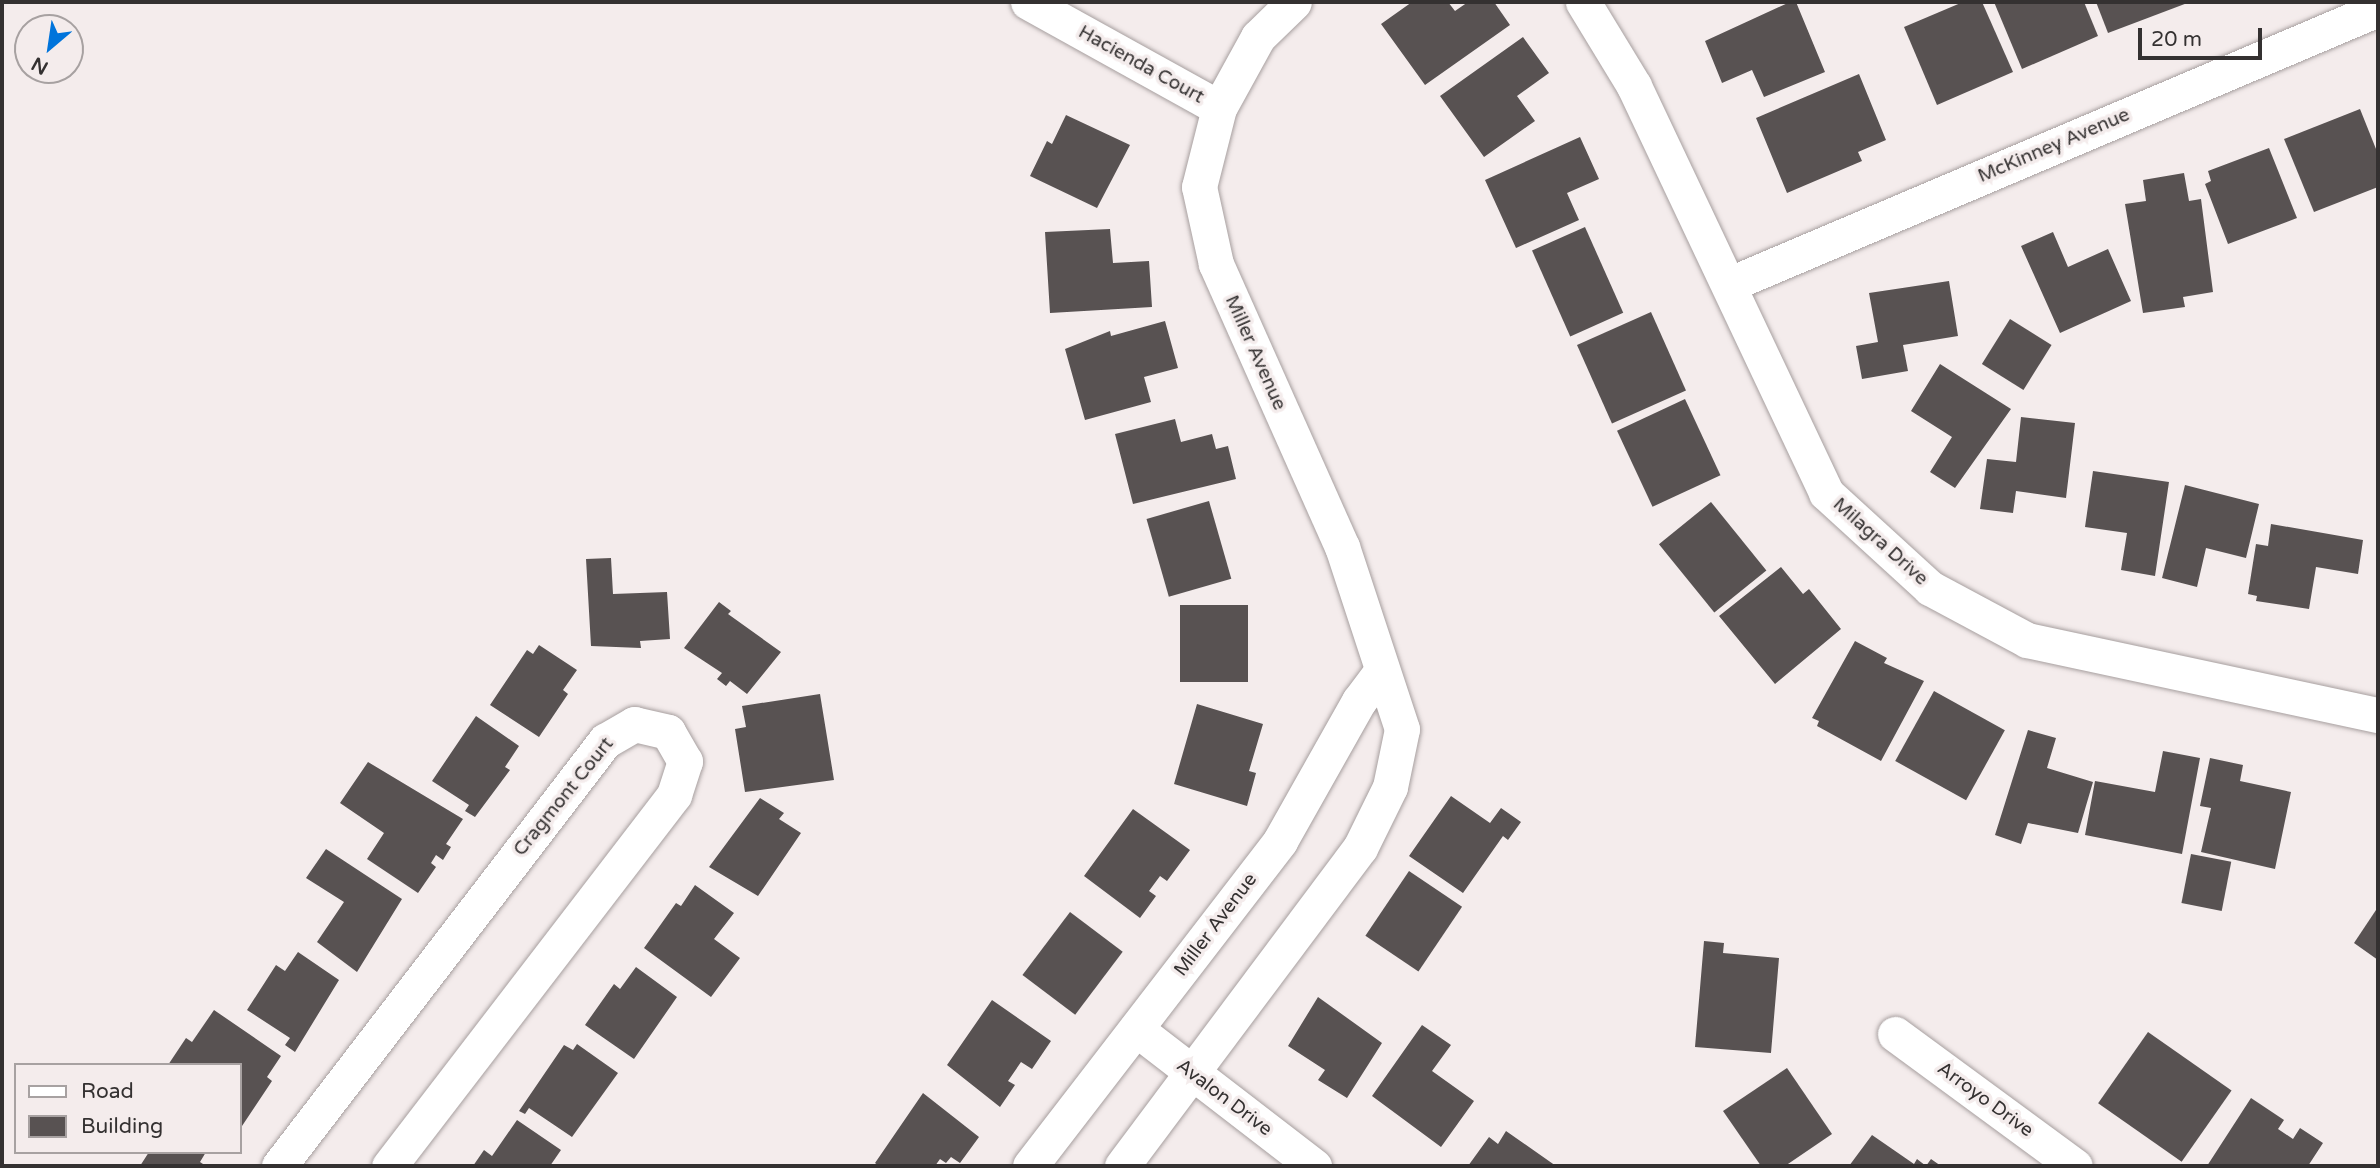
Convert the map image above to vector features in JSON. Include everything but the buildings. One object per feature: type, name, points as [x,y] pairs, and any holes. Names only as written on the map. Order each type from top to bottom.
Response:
[{"type":"street","name":"Hacienda Court","points":[[1028,2],[1219,108]]},
{"type":"street","name":"Miller Avenue","points":[[1122,1166],[1360,848],[1390,787],[1402,729],[1342,547],[1216,264],[1199,187],[1219,108],[1258,37],[1294,2]]},
{"type":"street","name":"Milagra Drive","points":[[1583,2],[1634,86],[1730,284],[1826,493],[1930,588],[2027,640],[2378,715]]},
{"type":"street","name":"McKinney Avenue","points":[[1730,284],[2378,9]]},
{"type":"street","name":"Miller Avenue","points":[[1030,1166],[1280,841],[1359,701],[1382,671]]},
{"type":"street","name":"Cragmont Court","points":[[279,1166],[605,741],[634,724],[668,732],[685,761],[674,795],[389,1166]]},
{"type":"street","name":"Avalon Drive","points":[[1136,1029],[1192,1075],[1314,1166]]},
{"type":"street","name":"Arroyo Drive","points":[[1895,1034],[2075,1166]]}]
